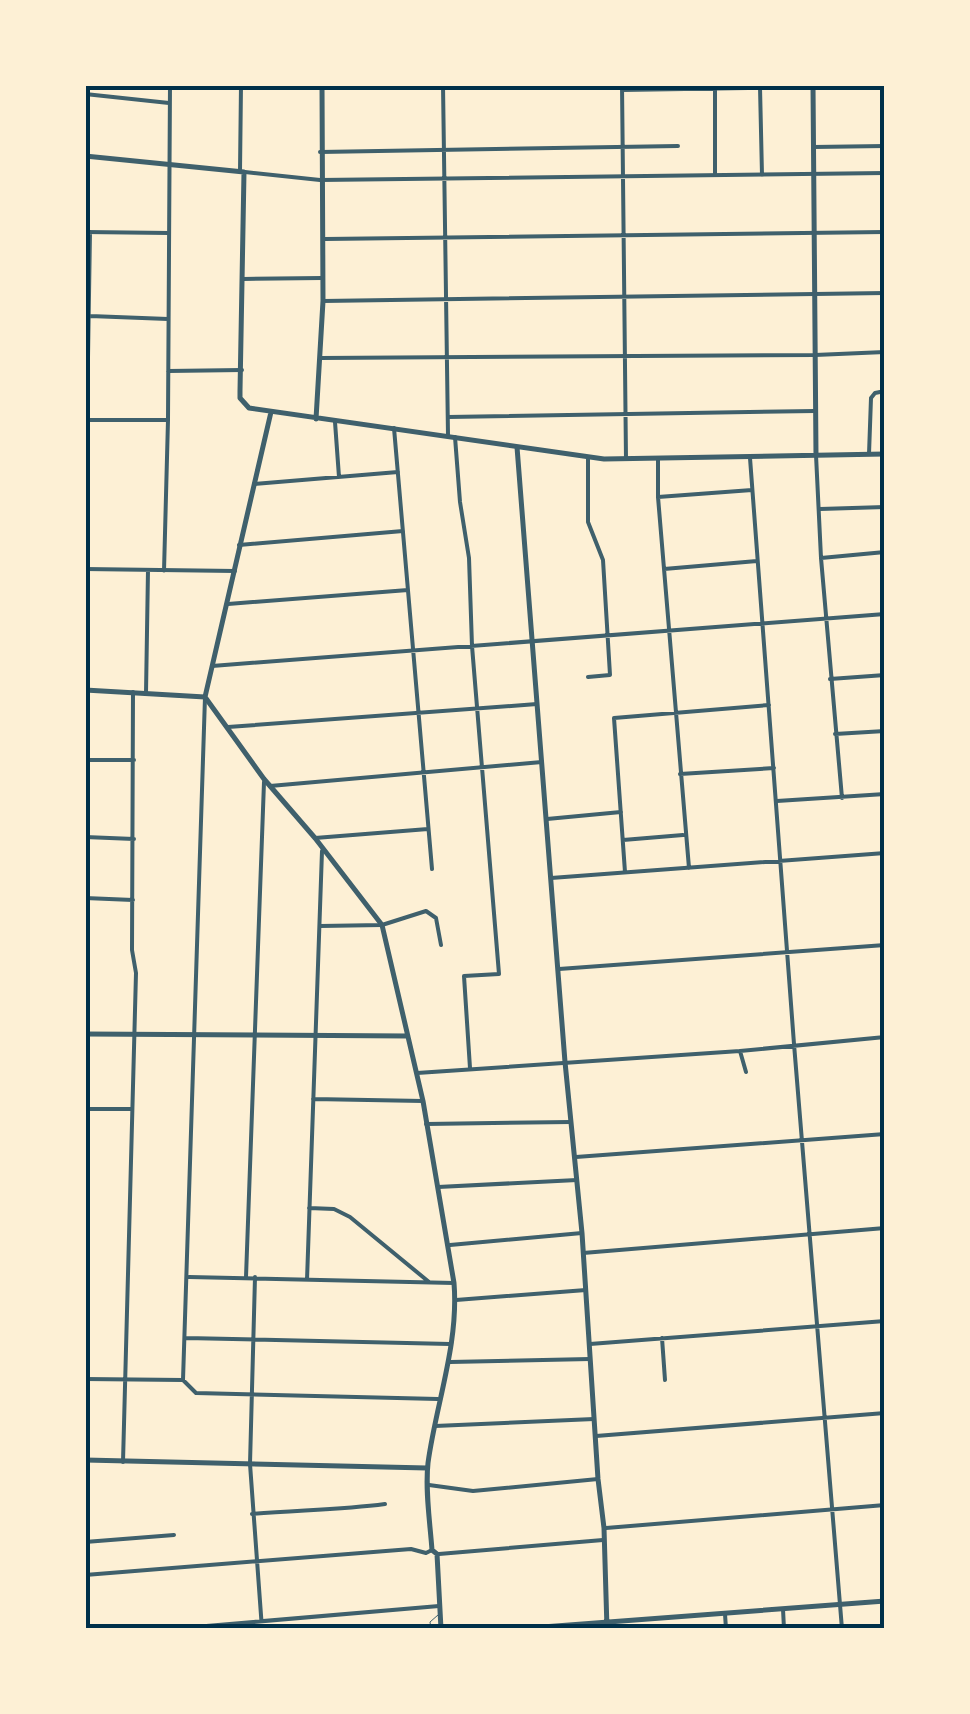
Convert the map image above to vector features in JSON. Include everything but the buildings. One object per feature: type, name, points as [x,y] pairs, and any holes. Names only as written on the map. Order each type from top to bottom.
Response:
[{"type":"street","points":[[164,570],[170,85]]},
{"type":"street","points":[[241,85],[240,398],[245,405],[335,422],[588,458],[885,454]]},
{"type":"street","points":[[316,419],[323,301],[322,85]]},
{"type":"street","points":[[443,85],[448,417],[469,558],[472,646],[498,974],[464,976],[470,1068]]},
{"type":"street","points":[[813,86],[818,509],[842,798]]},
{"type":"street","points":[[626,459],[622,87],[885,86]]},
{"type":"street","points":[[760,87],[762,174]]},
{"type":"street","points":[[715,88],[716,175]]},
{"type":"street","points":[[85,94],[169,103]]},
{"type":"street","points":[[320,152],[678,146]]},
{"type":"street","points":[[813,147],[885,146]]},
{"type":"street","points":[[85,156],[320,180],[885,173]]},
{"type":"street","points":[[85,545],[90,316],[87,232],[169,233]]},
{"type":"street","points":[[321,239],[885,232]]},
{"type":"street","points":[[243,279],[322,278]]},
{"type":"street","points":[[323,301],[885,293]]},
{"type":"street","points":[[90,316],[168,319]]},
{"type":"street","points":[[320,358],[885,352]]},
{"type":"street","points":[[168,371],[242,370]]},
{"type":"street","points":[[870,454],[870,398],[885,391]]},
{"type":"street","points":[[448,417],[815,411]]},
{"type":"street","points":[[183,1380],[205,696],[271,412]]},
{"type":"street","points":[[87,423],[168,420]]},
{"type":"street","points":[[335,422],[339,477]]},
{"type":"street","points":[[394,428],[432,868]]},
{"type":"street","points":[[517,447],[582,1233],[604,1528],[607,1625]]},
{"type":"street","points":[[588,458],[588,522],[603,560],[610,675],[588,677]]},
{"type":"street","points":[[750,458],[842,1629]]},
{"type":"street","points":[[658,460],[688,868]]},
{"type":"street","points":[[254,484],[398,472]]},
{"type":"street","points":[[658,497],[752,490]]},
{"type":"street","points":[[818,509],[885,507]]},
{"type":"street","points":[[238,546],[403,531]]},
{"type":"street","points":[[821,558],[885,552]]},
{"type":"street","points":[[664,569],[757,561]]},
{"type":"street","points":[[85,569],[235,571]]},
{"type":"street","points":[[146,693],[148,570]]},
{"type":"street","points":[[228,604],[408,590]]},
{"type":"street","points":[[211,666],[885,614]]},
{"type":"street","points":[[830,678],[885,675]]},
{"type":"street","points":[[85,690],[205,696]]},
{"type":"street","points":[[123,1462],[136,973],[132,950],[133,692]]},
{"type":"street","points":[[205,696],[270,786],[382,924],[423,1101],[450,1245],[456,1300],[428,1468],[442,1629]]},
{"type":"street","points":[[226,727],[537,704]]},
{"type":"street","points":[[625,874],[614,718],[770,705]]},
{"type":"street","points":[[835,734],[885,731]]},
{"type":"street","points":[[85,760],[134,760]]},
{"type":"street","points":[[270,786],[542,762]]},
{"type":"street","points":[[680,774],[774,768]]},
{"type":"street","points":[[246,1276],[264,778]]},
{"type":"street","points":[[777,801],[885,794]]},
{"type":"street","points":[[547,819],[621,812]]},
{"type":"street","points":[[315,838],[428,829]]},
{"type":"street","points":[[623,840],[685,835]]},
{"type":"street","points":[[85,838],[134,839]]},
{"type":"street","points":[[307,1280],[322,846]]},
{"type":"street","points":[[551,878],[885,853]]},
{"type":"street","points":[[85,898],[133,900]]},
{"type":"street","points":[[320,926],[382,924],[432,912],[440,945]]},
{"type":"street","points":[[559,969],[885,945]]},
{"type":"street","points":[[85,1034],[408,1036]]},
{"type":"street","points":[[417,1072],[740,1051],[885,1037]]},
{"type":"street","points":[[740,1051],[746,1072]]},
{"type":"street","points":[[313,1099],[423,1101]]},
{"type":"street","points":[[85,1110],[132,1109]]},
{"type":"street","points":[[426,1124],[572,1122]]},
{"type":"street","points":[[576,1157],[885,1134]]},
{"type":"street","points":[[438,1186],[577,1180]]},
{"type":"street","points":[[309,1208],[334,1209],[350,1218],[430,1283]]},
{"type":"street","points":[[583,1253],[885,1228]]},
{"type":"street","points":[[450,1245],[582,1233]]},
{"type":"street","points":[[188,1277],[454,1284]]},
{"type":"street","points":[[255,1277],[250,1464],[262,1629]]},
{"type":"street","points":[[456,1300],[586,1290]]},
{"type":"street","points":[[590,1344],[885,1321]]},
{"type":"street","points":[[186,1338],[450,1344]]},
{"type":"street","points":[[662,1338],[665,1380]]},
{"type":"street","points":[[448,1362],[590,1359]]},
{"type":"street","points":[[85,1379],[183,1380],[196,1393],[440,1399]]},
{"type":"street","points":[[596,1436],[885,1413]]},
{"type":"street","points":[[435,1426],[594,1419]]},
{"type":"street","points":[[85,1460],[428,1468]]},
{"type":"street","points":[[428,1485],[473,1491],[598,1479]]},
{"type":"street","points":[[252,1514],[310,1509],[326,1512],[384,1504]]},
{"type":"street","points":[[604,1528],[885,1505]]},
{"type":"street","points":[[85,1542],[174,1535]]},
{"type":"street","points":[[85,1575],[411,1549],[426,1553],[604,1540]]},
{"type":"street","points":[[516,1629],[885,1601]]},
{"type":"street","points":[[171,1629],[440,1609]]},
{"type":"street","points":[[783,1609],[784,1629]]},
{"type":"street","points":[[724,1612],[726,1629]]},
{"type":"street","points":[[668,1617],[669,1629]]},
{"type":"lane","points":[[431,1629],[430,1622],[440,1609]]}]
